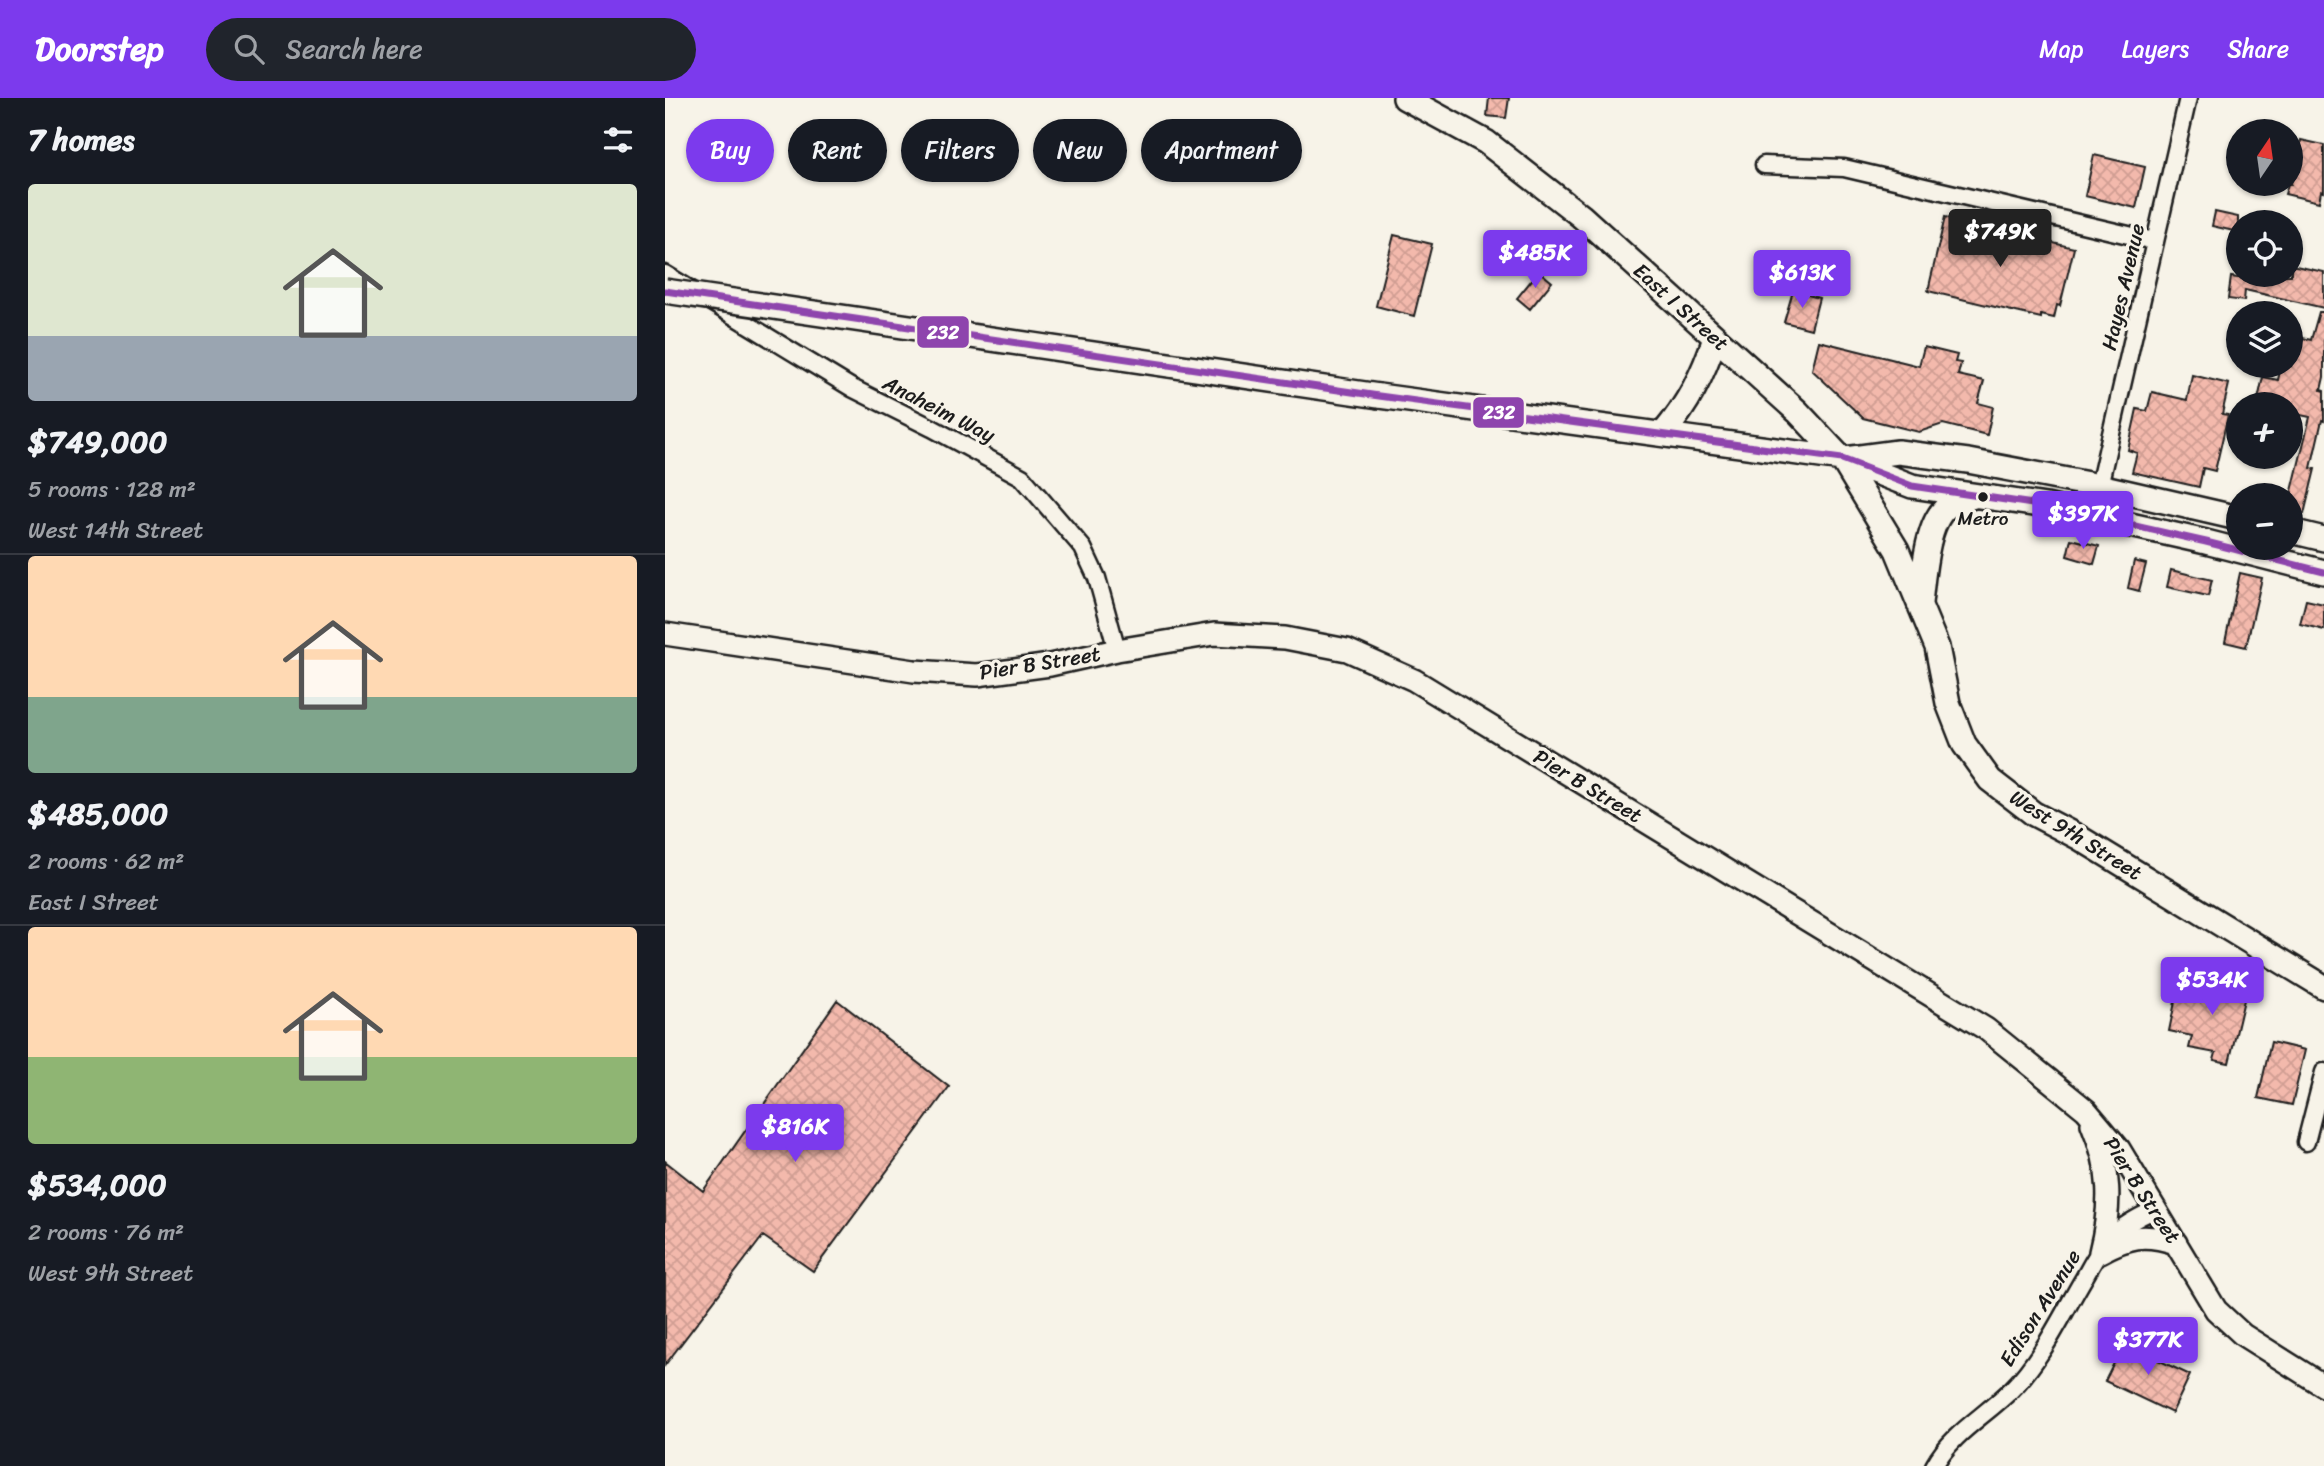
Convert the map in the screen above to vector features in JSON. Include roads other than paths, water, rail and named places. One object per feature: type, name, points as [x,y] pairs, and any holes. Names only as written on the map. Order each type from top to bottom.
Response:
[{"type":"main road","name":"East I Street","points":[[1405,98],[1486,142],[1581,216],[1798,412],[1842,459]]},
{"type":"main road","points":[[665,291],[1379,396],[1842,459],[1912,486],[2092,516],[2324,572]]},
{"type":"main road","points":[[1663,434],[1692,396],[1716,338]]},
{"type":"main road","points":[[1842,459],[1898,452],[1968,461],[2099,486],[2226,515]]},
{"type":"main road","name":"West 9th Street","points":[[1842,459],[1897,551],[1937,647],[1948,703],[1964,744],[1990,779],[2034,814],[2078,837],[2324,987]]},
{"type":"main road","points":[[1920,606],[1931,534],[1946,508],[1976,495]]},
{"type":"main road","points":[[2303,533],[2324,537]]},
{"type":"street","name":"Hayes Avenue","points":[[2099,486],[2188,98]]},
{"type":"street","points":[[1764,165],[1844,168],[2154,241]]},
{"type":"street","name":"Anaheim Way","points":[[665,274],[852,388],[1021,477],[1083,548],[1097,578],[1117,650]]},
{"type":"street","name":"Pier B Street","points":[[665,634],[914,671],[977,675],[1049,665],[1117,650],[1213,634],[1285,638],[1347,650],[1414,680],[1986,1029],[2086,1110],[2119,1149],[2216,1310],[2230,1325],[2324,1386]]},
{"type":"street","points":[[2306,1142],[2324,1072]]},
{"type":"street","points":[[2086,1110],[2103,1154],[2107,1175],[2109,1202],[2100,1252]]},
{"type":"street","name":"Edison Avenue","points":[[1934,1466],[1938,1458],[1971,1423],[2010,1391],[2023,1375],[2049,1338],[2100,1252],[2121,1228],[2156,1209]]},
{"type":"street","points":[[2100,1252],[2120,1241],[2144,1236],[2176,1243]]},
{"type":"place","name":"Metro","points":[[1983,497]]}]
